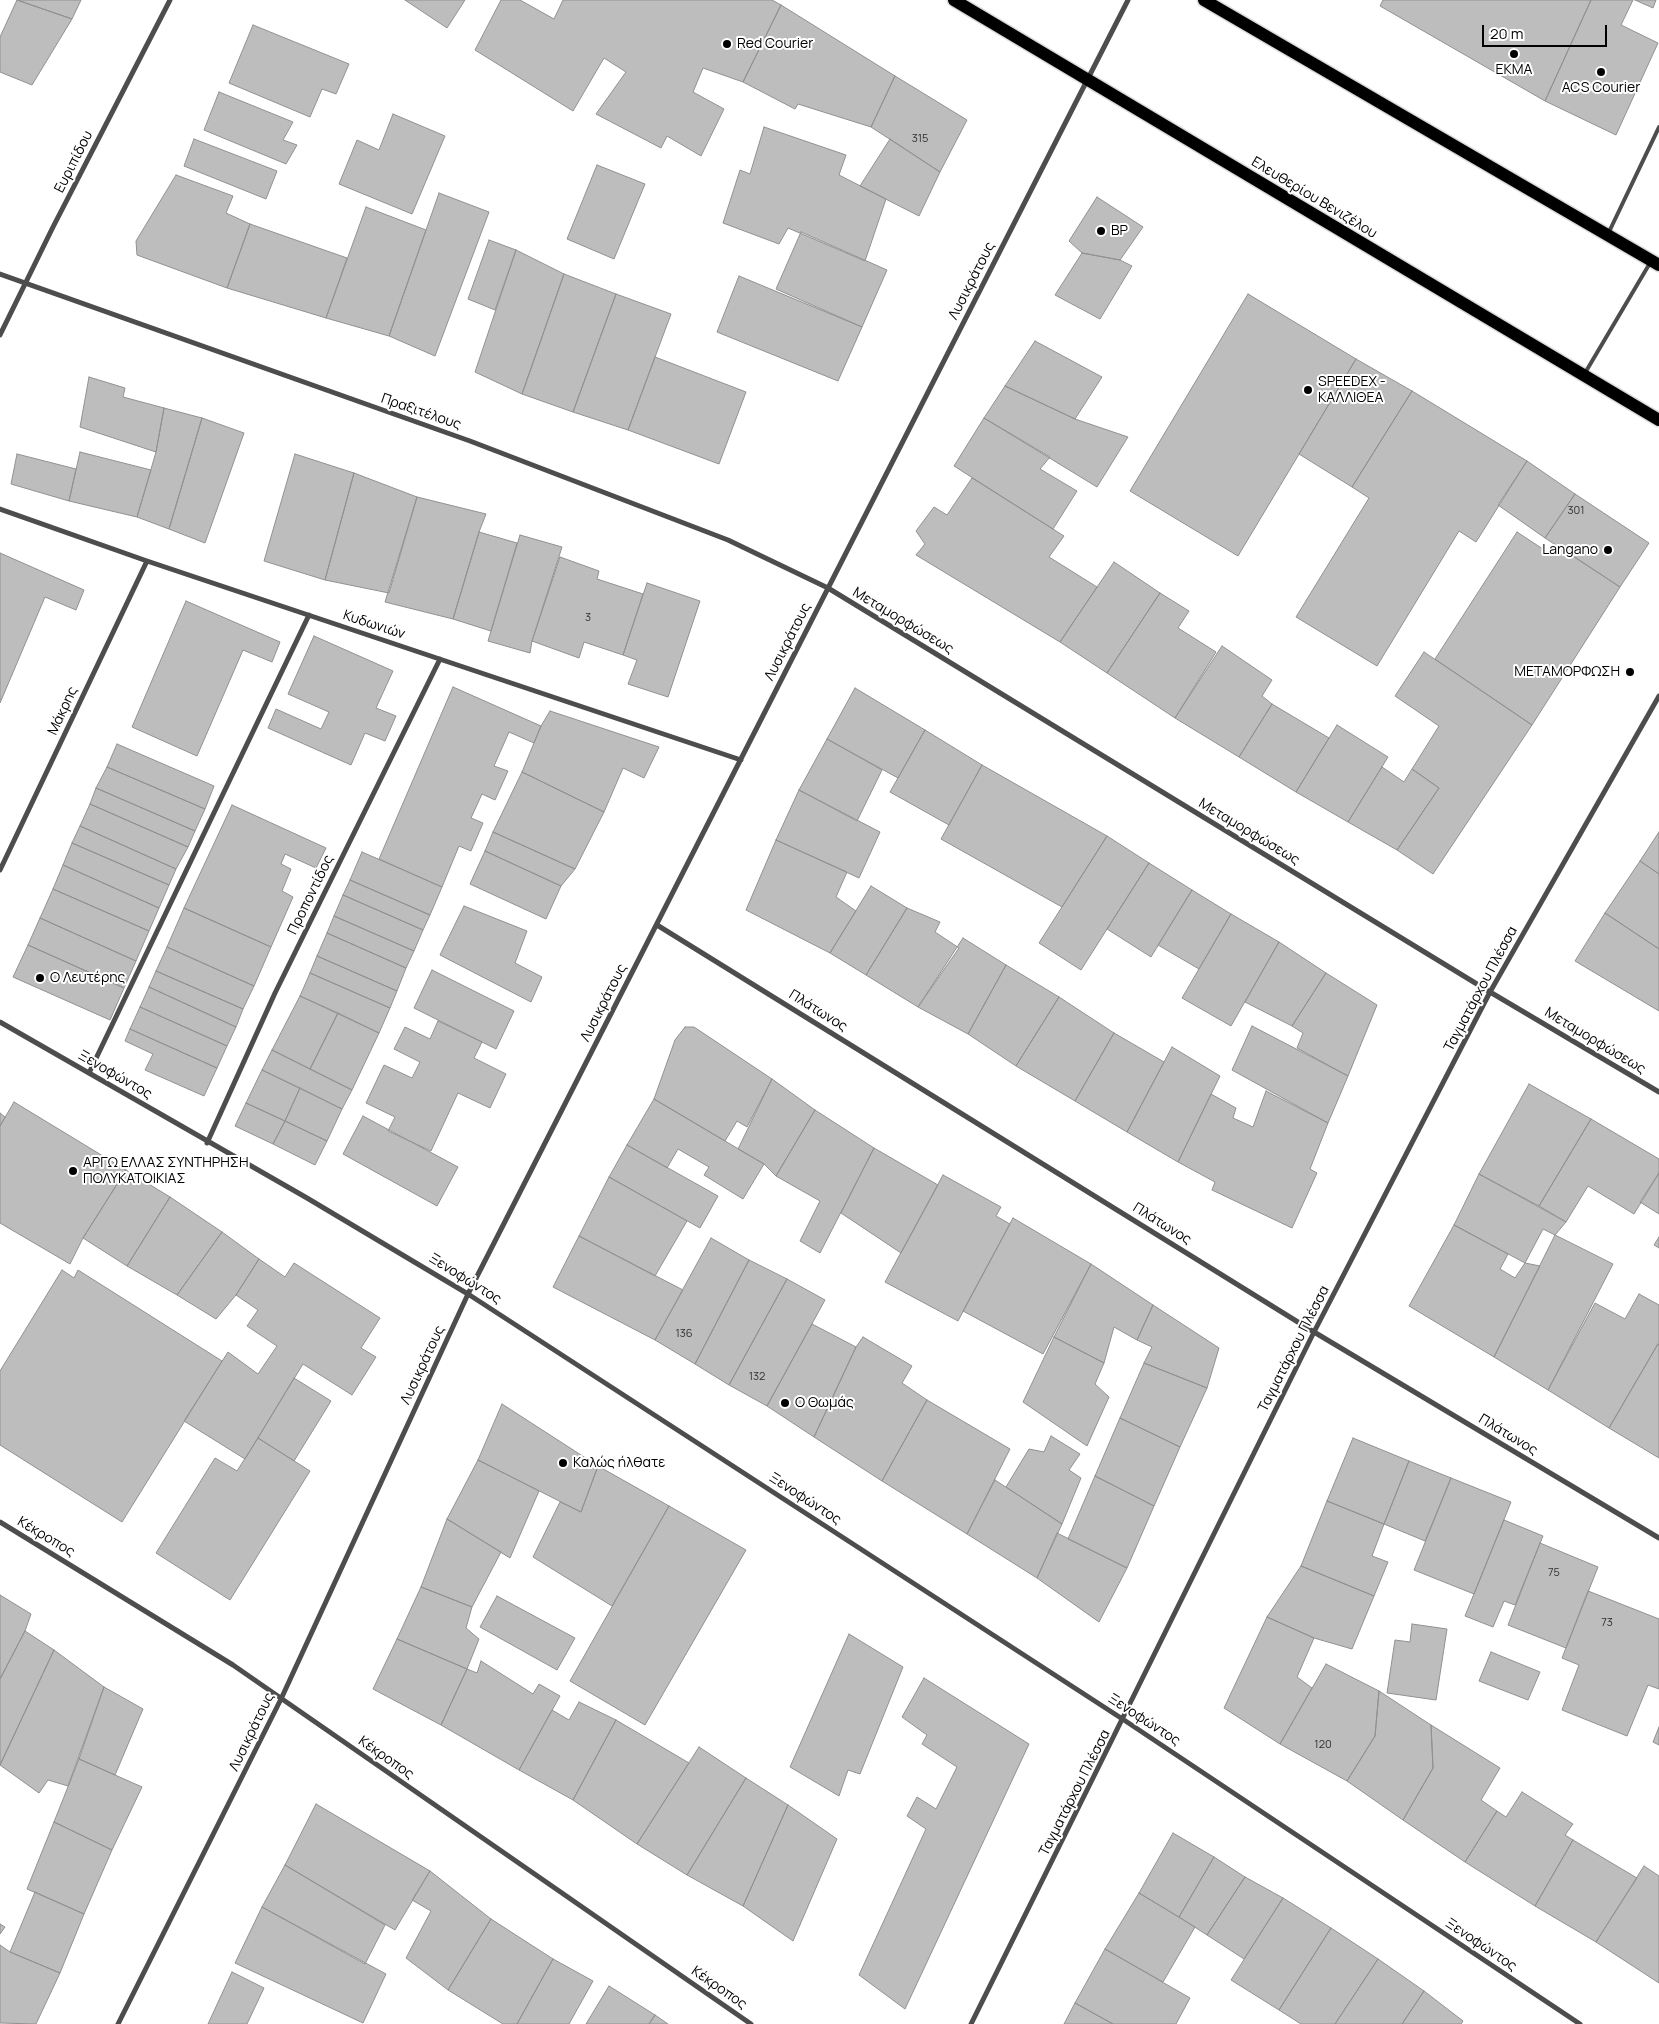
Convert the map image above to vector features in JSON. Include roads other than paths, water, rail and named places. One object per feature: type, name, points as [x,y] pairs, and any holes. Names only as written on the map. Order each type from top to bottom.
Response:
[{"type":"main road","name":"Ελευθερίου Βενιζέλου","points":[[954,0],[1659,420]]},
{"type":"main road","points":[[1204,0],[1655,263]]},
{"type":"street","name":"Ευριπίδου","points":[[0,335],[24,284],[170,0]]},
{"type":"street","name":"Λυσικράτους","points":[[118,2024],[281,1699],[468,1294],[1128,0]]},
{"type":"street","name":"Πραξιτέλους","points":[[0,274],[470,441],[728,540],[828,588]]},
{"type":"street","name":"Κυδωνιών","points":[[0,509],[147,561],[741,760]]},
{"type":"street","name":"Μάκρης","points":[[0,870],[147,561]]},
{"type":"street","name":"Μεταμορφώσεως","points":[[828,588],[1490,992],[1659,1092]]},
{"type":"street","points":[[89,1073],[309,615]]},
{"type":"street","name":"Προποντίδος","points":[[207,1143],[276,993],[440,659]]},
{"type":"street","name":"Ταγματάρχου Πλέσσα","points":[[971,2024],[1124,1720],[1314,1332],[1490,992],[1659,696]]},
{"type":"street","name":"Πλάτωνος","points":[[657,925],[1314,1332],[1659,1538]]},
{"type":"street","name":"Ξενοφώντος","points":[[0,1022],[207,1143],[307,1198],[468,1294],[1124,1720],[1580,2024]]},
{"type":"street","name":"Κέκροπος","points":[[0,1522],[234,1664],[281,1699],[751,2024]]},
{"type":"lane","points":[[1608,234],[1659,127]]},
{"type":"lane","points":[[1583,376],[1655,263]]},
{"type":"place","name":"Red Courier","points":[[727,44]]},
{"type":"place","name":"ΕΚΜΑ","points":[[1514,54]]},
{"type":"place","name":"ACS Courier","points":[[1601,72]]},
{"type":"place","name":"BP","points":[[1101,231]]},
{"type":"place","name":"SPEEDEX - ΚΑΛΛΙΘΕΑ","points":[[1308,390]]},
{"type":"place","name":"Langano","points":[[1608,550]]},
{"type":"place","name":"ΜΕΤΑΜΟΡΦΩΣΗ","points":[[1630,672]]},
{"type":"place","name":"Ο Λευτέρης","points":[[40,978]]},
{"type":"place","name":"ΑΡΓΩ ΕΛΛΑΣ ΣΥΝΤΗΡΗΣΗ ΠΟΛΥΚΑΤΟΙΚΙΑΣ","points":[[73,1171]]},
{"type":"place","name":"Ο Θωμάς","points":[[785,1403]]},
{"type":"place","name":"Καλώς ήλθατε","points":[[563,1463]]}]
